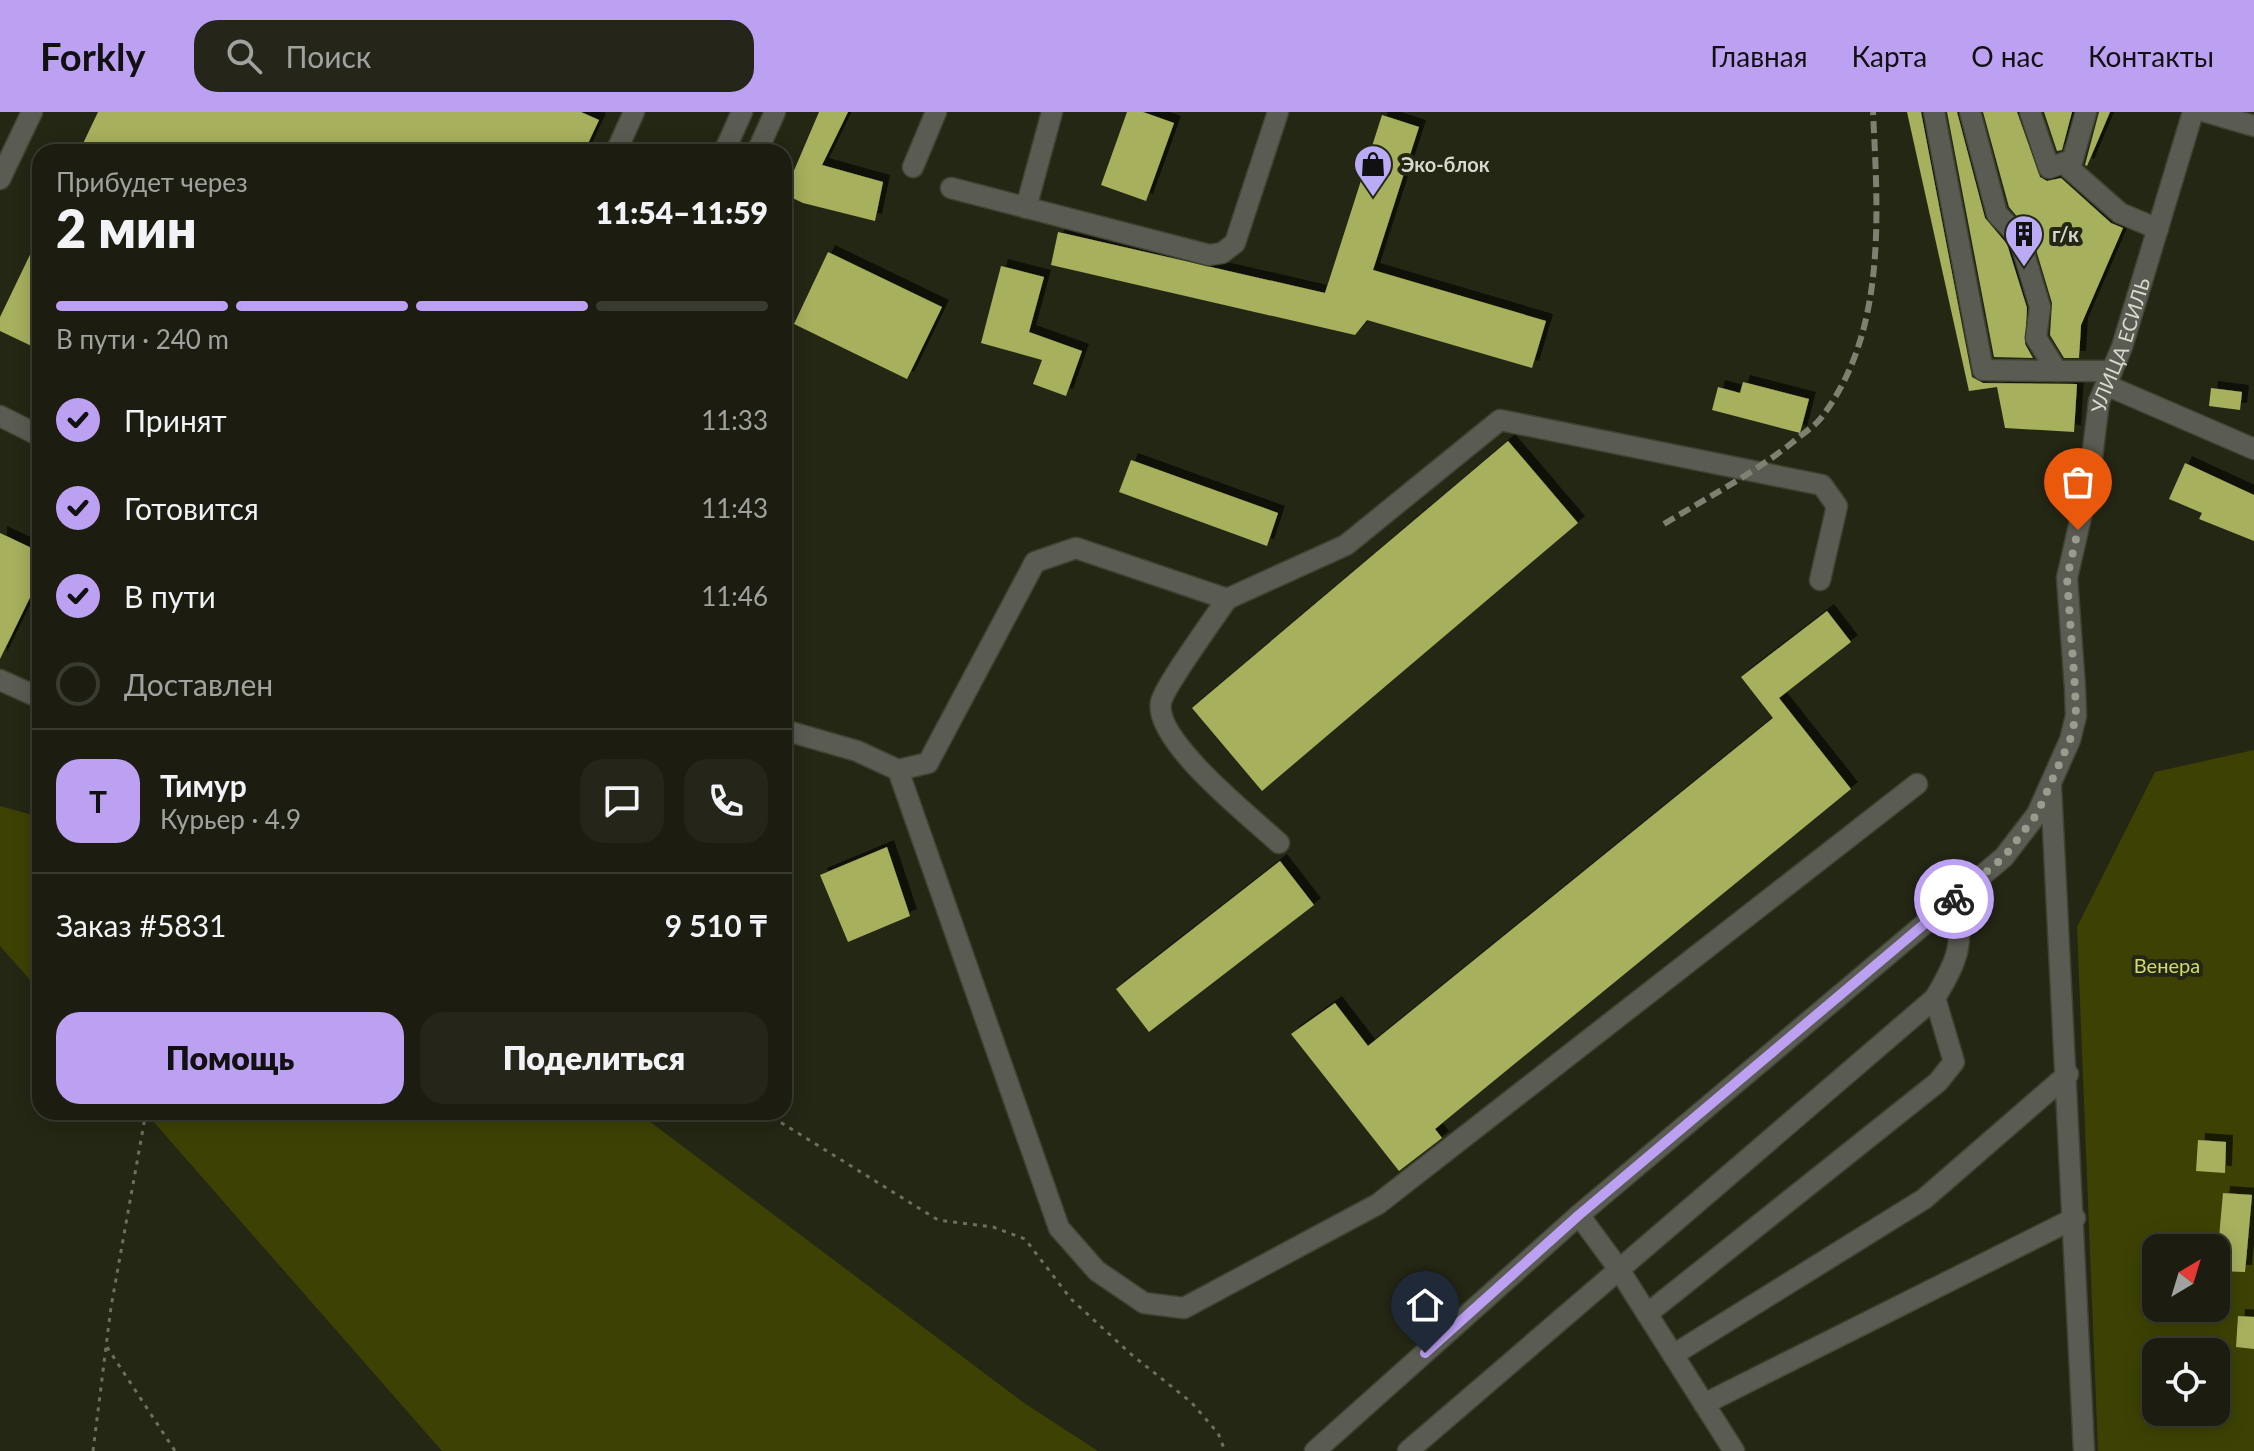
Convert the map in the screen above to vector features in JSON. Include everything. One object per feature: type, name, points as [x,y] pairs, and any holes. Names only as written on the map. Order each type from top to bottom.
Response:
[{"type":"street","points":[[0,179],[32,112]]},
{"type":"street","points":[[620,144],[634,112]]},
{"type":"street","points":[[728,144],[742,112]]},
{"type":"street","points":[[761,144],[775,112]]},
{"type":"street","points":[[913,167],[936,112]]},
{"type":"street","points":[[1026,208],[1052,112]]},
{"type":"street","points":[[1934,112],[1983,370],[2057,371],[2109,378],[2254,449]]},
{"type":"street","points":[[1970,112],[1997,214],[2019,237],[2040,307],[2036,338],[2057,371]]},
{"type":"street","points":[[2030,112],[2049,168],[2072,160]]},
{"type":"street","points":[[2086,112],[2070,169],[2120,213],[2158,229]]},
{"type":"street","name":"УЛИЦА ЕСИЛЬ","points":[[1315,1451],[1579,1215],[2004,857],[2037,814],[2070,740],[2076,716],[2067,578],[2089,482],[2099,401],[2158,229],[2193,112]]},
{"type":"street","points":[[2206,112],[2254,126]]},
{"type":"street","points":[[951,188],[1209,255],[1222,253],[1235,243],[1271,114]]},
{"type":"street","points":[[0,416],[32,432]]},
{"type":"street","points":[[1279,843],[1188,758],[1163,726],[1161,701],[1227,599],[1346,545],[1500,420],[1822,485],[1837,506],[1820,580]]},
{"type":"street","points":[[792,732],[857,751],[898,770],[928,763],[1035,562],[1076,548],[1227,599]]},
{"type":"street","points":[[0,680],[32,694]]},
{"type":"street","points":[[898,770],[1059,1228],[1097,1271],[1144,1303],[1184,1308],[1378,1204],[1917,784]]},
{"type":"street","points":[[2051,784],[2068,1074],[2084,1451]]},
{"type":"street","points":[[1408,1451],[1935,998],[1955,965],[1962,935],[1955,898]]},
{"type":"street","points":[[1647,1314],[1938,1082],[1954,1062],[1935,998]]},
{"type":"street","points":[[1673,1355],[1924,1199],[2068,1074]]},
{"type":"street","points":[[1579,1215],[1618,1268],[1734,1451]]},
{"type":"street","points":[[1704,1404],[2075,1218]]},
{"type":"path","points":[[93,1451],[106,1346],[145,1120]]},
{"type":"path","points":[[777,1120],[938,1220],[993,1227],[1025,1239],[1071,1299],[1132,1355],[1191,1402],[1218,1433],[1225,1451]]},
{"type":"path","points":[[106,1346],[175,1451]]},
{"type":"green space","name":"Венера","points":[[2254,750],[2254,1451],[2098,1451],[2077,927],[2155,772]]},
{"type":"green space","points":[[0,806],[32,815],[32,982],[0,946]]},
{"type":"green space","points":[[152,1120],[648,1120],[1024,1403],[1098,1451],[442,1451]]},
{"type":"building","points":[[98,112],[581,112],[599,120],[588,144],[83,144]]},
{"type":"building","points":[[819,112],[848,112],[822,165],[883,182],[875,221],[792,198],[792,175]]},
{"type":"building","points":[[1127,112],[1143,112],[1174,123],[1146,201],[1101,185]]},
{"type":"building","points":[[1907,112],[1921,112],[1972,377],[1983,383],[2077,384],[2074,432],[2005,428],[1997,387],[1969,391]]},
{"type":"building","points":[[1947,112],[1957,112],[1985,218],[2007,244],[2027,308],[2025,344],[2033,358],[1994,357]]},
{"type":"building","points":[[1983,112],[2017,112],[2040,177],[2047,181],[2061,178],[2111,223],[2123,228],[2081,325],[2079,358],[2064,358],[2050,335],[2052,303],[2031,233],[2009,207]]},
{"type":"building","points":[[2044,112],[2072,112],[2062,150],[2057,151]]},
{"type":"building","points":[[2099,112],[2110,112],[2087,166],[2085,165]]},
{"type":"building","points":[[1382,115],[1419,127],[1373,270],[1546,321],[1532,368],[1367,320],[1355,335],[1051,265],[1058,232],[1325,293]]},
{"type":"building","points":[[32,251],[32,346],[0,331],[0,317]]},
{"type":"building","points":[[828,252],[942,307],[907,379],[794,324]]},
{"type":"building","points":[[1001,266],[1044,277],[1029,332],[1082,351],[1066,396],[1033,384],[1042,360],[981,343]]},
{"type":"building","points":[[1743,382],[1809,399],[1800,433],[1712,410],[1718,387],[1740,393]]},
{"type":"building","points":[[2211,388],[2242,392],[2240,410],[2209,406]]},
{"type":"building","points":[[1508,441],[1578,523],[1262,791],[1192,708]]},
{"type":"building","points":[[1131,460],[1278,513],[1267,546],[1119,492]]},
{"type":"building","points":[[2185,463],[2254,495],[2254,541],[2199,519],[2202,513],[2169,499]]},
{"type":"building","points":[[0,533],[32,548],[32,593],[0,659]]},
{"type":"building","points":[[1827,611],[1851,642],[1779,698],[1851,789],[1435,1129],[1442,1138],[1399,1171],[1291,1034],[1335,1003],[1368,1046],[1773,718],[1741,677]]},
{"type":"building","points":[[887,847],[910,916],[848,942],[820,875]]},
{"type":"building","points":[[1280,861],[1314,905],[1149,1032],[1116,989]]},
{"type":"building","points":[[2198,1140],[2226,1142],[2225,1173],[2196,1171]]},
{"type":"building","points":[[2223,1193],[2252,1195],[2245,1272],[2230,1271],[2230,1234],[2219,1234]]},
{"type":"building","points":[[2238,1316],[2254,1317],[2254,1349],[2236,1347]]},
{"type":"railway","points":[[1664,524],[1778,454],[1821,418],[1842,384],[1858,348],[1874,271],[1876,191],[1873,112]]},
{"type":"way so far","points":[[1954,899],[2004,857],[2037,814],[2070,740],[2076,716],[2067,578],[2078,530]]},
{"type":"place","name":"Эко-блок","points":[[1373,198]]},
{"type":"place","name":"г/к","points":[[2024,268]]},
{"type":"route","points":[[1425,1353],[1579,1215],[1954,899]]}]
